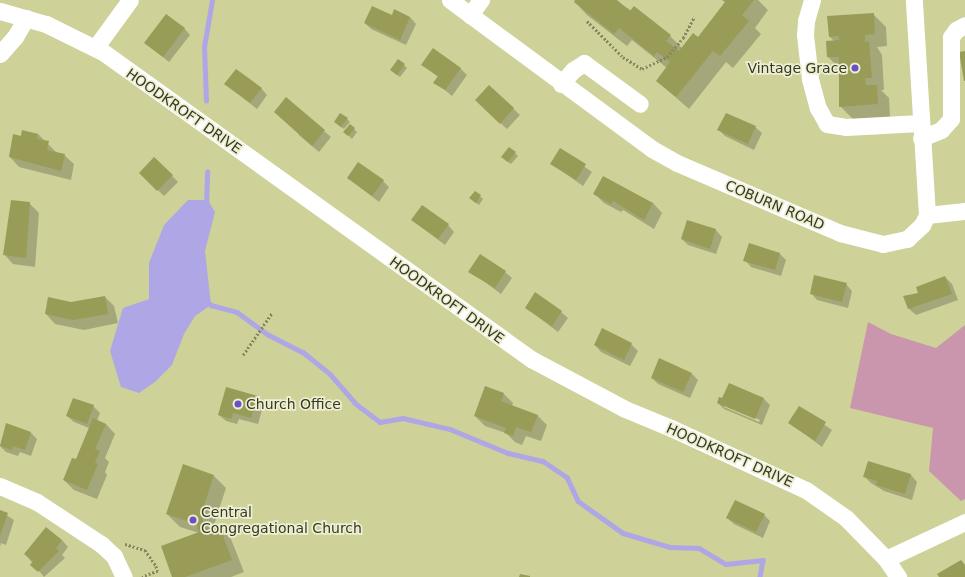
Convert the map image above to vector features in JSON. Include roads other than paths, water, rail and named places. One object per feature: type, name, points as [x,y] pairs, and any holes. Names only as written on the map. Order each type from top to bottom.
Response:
[{"type":"street","points":[[95,48],[130,0]]},
{"type":"street","name":"COBURN ROAD","points":[[450,0],[624,131],[670,159],[840,233],[872,243],[896,243],[916,233],[927,215]]},
{"type":"street","points":[[470,15],[481,0]]},
{"type":"street","points":[[812,0],[805,35],[810,72],[818,108],[827,124],[846,127],[941,130],[950,119],[951,37],[956,30],[965,24]]},
{"type":"street","points":[[914,0],[927,215],[965,211]]},
{"type":"street","name":"HOODKROFT DRIVE","points":[[0,11],[46,24],[95,48],[531,359],[624,409],[678,431],[806,490],[846,518],[886,559],[898,577]]},
{"type":"street","points":[[0,54],[15,37],[26,18]]},
{"type":"street","points":[[561,84],[573,70],[584,63],[640,104]]},
{"type":"street","points":[[0,486],[37,502],[101,544],[114,556],[124,577]]},
{"type":"street","points":[[886,559],[965,522]]},
{"type":"waterway","points":[[206,101],[204,47],[212,0]]},
{"type":"waterway","points":[[206,205],[207,172]]},
{"type":"waterway","points":[[206,300],[211,305],[237,312],[269,335],[303,352],[331,375],[355,403],[380,422],[403,418],[450,429],[508,453],[543,461],[567,477],[578,501],[623,533],[670,547],[699,548],[726,564],[763,560],[760,577]]},
{"type":"place","name":"Vintage Grace","points":[[855,68]]},
{"type":"place","name":"Church Office","points":[[238,404]]},
{"type":"place","name":"Central Congregational Church","points":[[193,520]]}]
